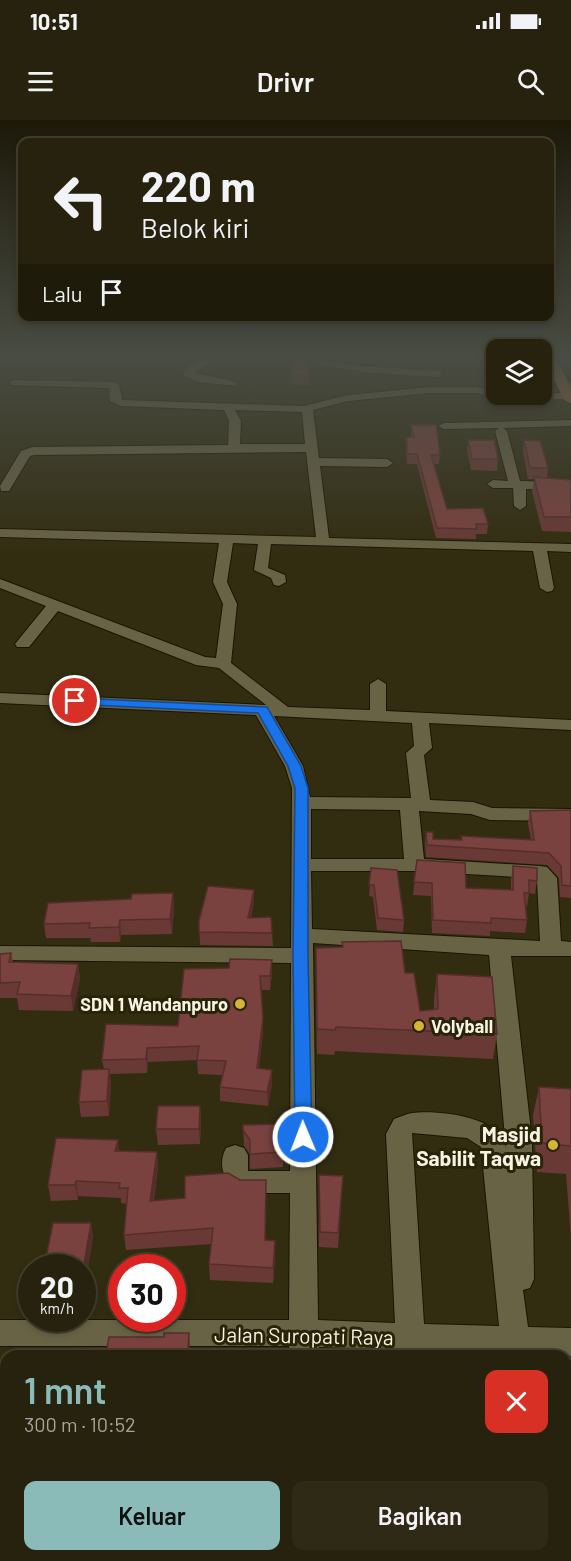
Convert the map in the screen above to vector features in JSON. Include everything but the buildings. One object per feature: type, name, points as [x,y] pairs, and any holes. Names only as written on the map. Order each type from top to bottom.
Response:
[{"type":"street","points":[[234,448],[235,422]]},
{"type":"street","points":[[309,422],[323,542]]},
{"type":"street","points":[[444,426],[571,423]]},
{"type":"street","points":[[501,431],[517,484],[520,506]]},
{"type":"street","points":[[5,488],[25,454],[32,451],[313,448]]},
{"type":"street","points":[[315,462],[387,463]]},
{"type":"street","points":[[493,484],[571,486]]},
{"type":"street","points":[[0,533],[571,548]]},
{"type":"street","points":[[223,664],[230,604],[220,582],[227,538]]},
{"type":"street","points":[[265,540],[261,570],[278,575],[279,582]]},
{"type":"street","points":[[539,547],[547,588]]},
{"type":"street","points":[[0,583],[202,662],[223,664],[272,710],[301,788],[304,1345]]},
{"type":"street","points":[[23,644],[56,604]]},
{"type":"street","points":[[378,684],[378,715]]},
{"type":"street","points":[[2,701],[272,710],[571,725]]},
{"type":"street","points":[[415,865],[414,753],[423,748],[420,718]]},
{"type":"street","points":[[300,802],[473,808],[490,814],[571,815]]},
{"type":"street","points":[[0,953],[301,946],[561,949],[547,878],[544,874],[415,865],[301,865]]},
{"type":"street","points":[[499,948],[519,1140],[519,1341]]},
{"type":"street","points":[[410,1337],[399,1134],[403,1126],[412,1123],[477,1130],[488,1136],[493,1144],[519,1341]]},
{"type":"street","points":[[235,1155],[236,1179],[241,1182],[304,1182]]},
{"type":"street","name":"Jalan Suropati Raya","points":[[0,1333],[304,1345],[374,1346],[410,1337],[571,1342]]},
{"type":"place","name":"SDN 1 Wandanpuro","points":[[240,1004]]},
{"type":"place","name":"Volyball","points":[[419,1026]]},
{"type":"place","name":"Masjid Sabilit Taqwa","points":[[553,1145]]},
{"type":"route","points":[[75,701],[262,710],[294,766],[301,788],[300,956],[303,1137]]}]
